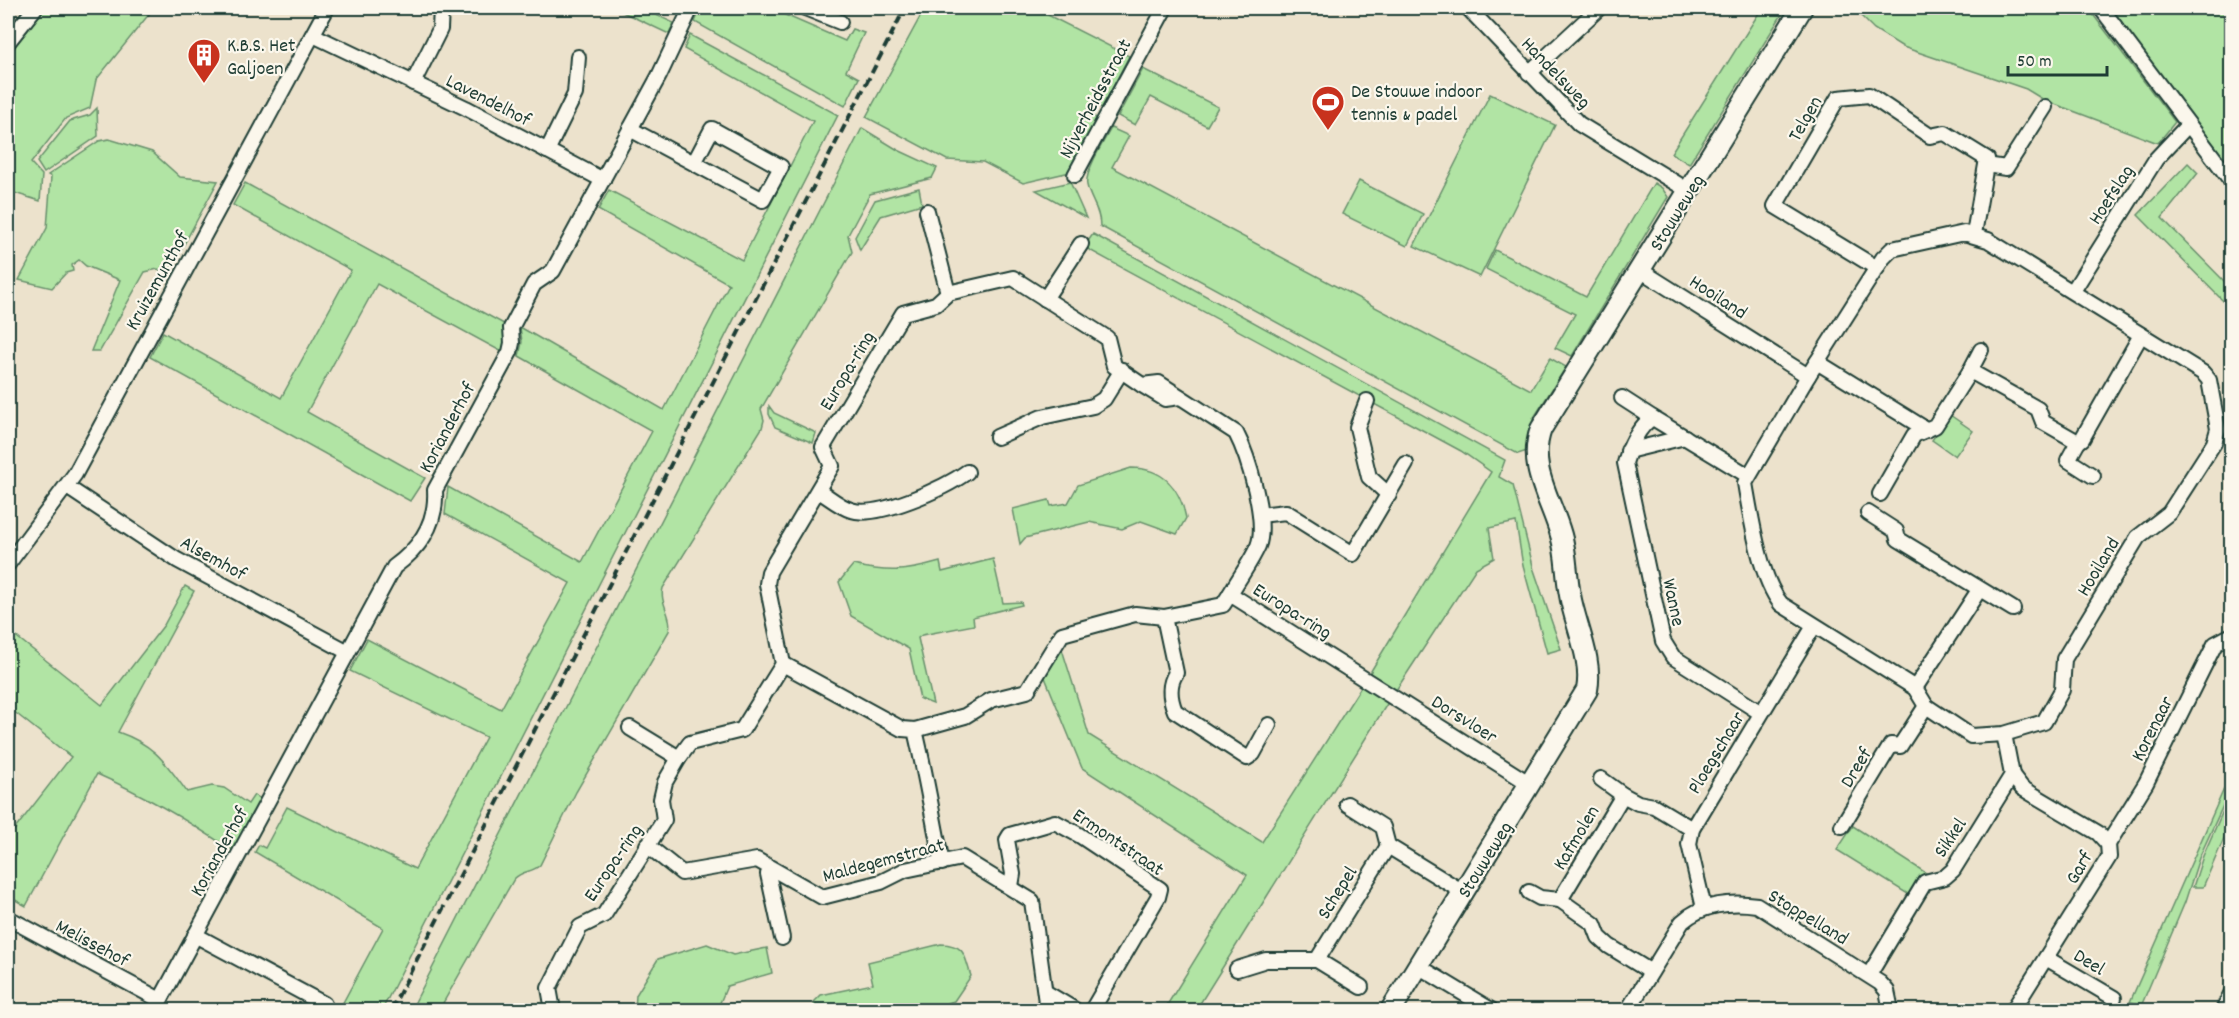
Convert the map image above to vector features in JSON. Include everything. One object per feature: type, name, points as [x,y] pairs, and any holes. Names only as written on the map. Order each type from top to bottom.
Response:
[{"type":"main road","name":"Stouweweg","points":[[1391,1011],[1576,707],[1585,658],[1570,593],[1559,570],[1551,535],[1551,512],[1537,465],[1537,443],[1541,429],[1802,8]]},
{"type":"street","points":[[8,42],[35,8]]},
{"type":"street","name":"Kruizemunthof","points":[[8,564],[67,487],[327,8]]},
{"type":"street","name":"Lavendelhof","points":[[413,83],[440,29],[441,8]]},
{"type":"street","name":"Korianderhof","points":[[158,1005],[394,567],[414,552],[434,513],[435,490],[510,352],[512,343],[510,328],[534,284],[553,271],[630,129],[690,8]]},
{"type":"street","points":[[805,8],[840,22]]},
{"type":"street","name":"Nijverheidsstraat","points":[[1075,175],[1165,8]]},
{"type":"street","name":"Handelsweg","points":[[1468,8],[1580,124],[1689,191]]},
{"type":"street","points":[[1529,73],[1599,8]]},
{"type":"street","points":[[2101,8],[2232,182]]},
{"type":"street","name":"Lavendelhof","points":[[313,35],[603,180]]},
{"type":"street","name":"Lavendelhof","points":[[547,151],[575,94],[578,57]]},
{"type":"street","name":"Telgen","points":[[1877,268],[1775,206],[1838,98],[1869,95],[1930,136],[1945,133],[1987,159],[1986,165]]},
{"type":"street","points":[[1622,398],[1748,475],[1808,376],[1877,268],[1892,249],[1964,233],[1974,234],[1986,165],[2006,168],[2045,107]]},
{"type":"street","name":"Hoefslag","points":[[2073,291],[2156,159],[2188,125]]},
{"type":"street","points":[[630,129],[763,200],[781,167],[712,129],[694,163]]},
{"type":"street","points":[[927,211],[948,294]]},
{"type":"street","name":"Hooiland","points":[[1748,475],[1745,483],[1752,523],[1772,594],[1781,604],[1915,688],[1926,706],[1971,736],[2004,734],[2044,722],[2062,690],[2064,659],[2138,537],[2169,513],[2225,428],[2209,380],[2203,373],[2092,306],[2073,291],[1974,234]]},
{"type":"street","points":[[1045,299],[1081,244]]},
{"type":"street","name":"Hooiland","points":[[1640,270],[1808,376]]},
{"type":"street","name":"Europa-ring","points":[[553,1011],[549,988],[580,927],[604,915],[663,820],[661,799],[664,782],[679,758],[690,743],[742,730],[783,664],[767,584],[769,572],[832,466],[823,447],[903,313],[936,304],[948,294],[1013,278],[1107,338],[1114,366],[1142,385],[1159,383],[1236,433],[1242,445],[1260,515],[1259,543],[1230,594],[1379,687]]},
{"type":"street","points":[[2093,476],[2068,460],[2078,442],[2082,440],[2141,335]]},
{"type":"street","points":[[1880,494],[1914,435],[1935,426],[1981,350]]},
{"type":"street","points":[[1817,362],[1927,430]]},
{"type":"street","points":[[997,437],[1042,417],[1093,406],[1104,399],[1122,370]]},
{"type":"street","points":[[1970,371],[2038,409],[2043,422],[2078,442]]},
{"type":"street","points":[[1367,401],[1357,427],[1369,477],[1389,495]]},
{"type":"street","points":[[1628,451],[1647,421],[1653,418]]},
{"type":"street","points":[[1628,451],[1685,437]]},
{"type":"street","name":"Wanne","points":[[1628,451],[1625,463],[1628,483],[1663,641],[1673,657],[1761,713]]},
{"type":"street","points":[[1260,515],[1286,512],[1353,554],[1406,464]]},
{"type":"street","points":[[819,491],[851,511],[874,512],[953,482],[967,472]]},
{"type":"street","name":"Alsemhof","points":[[67,487],[177,560],[348,652]]},
{"type":"street","points":[[1868,513],[1896,531],[1899,539],[2013,609]]},
{"type":"street","points":[[1915,688],[1979,590]]},
{"type":"street","points":[[783,664],[902,729],[915,730],[965,716],[991,700],[1027,691],[1062,634],[1135,614],[1164,617],[1223,605],[1230,594]]},
{"type":"street","points":[[1164,617],[1176,673],[1171,680],[1171,701],[1175,711],[1247,758],[1253,754],[1269,725]]},
{"type":"street","name":"Ploegschaar","points":[[1692,829],[1814,626]]},
{"type":"street","name":"Korenaar","points":[[2108,844],[2146,783],[2215,644],[2232,635]]},
{"type":"street","name":"Dorsvloer","points":[[1379,687],[1530,783]]},
{"type":"street","name":"Dreef","points":[[1842,826],[1891,745],[1900,746],[1926,706]]},
{"type":"street","points":[[630,728],[679,758]]},
{"type":"street","points":[[915,730],[928,783],[930,813],[942,863]]},
{"type":"street","points":[[2004,734],[2012,775]]},
{"type":"street","name":"Garf","points":[[2012,775],[2022,788],[2098,833],[2108,844],[2109,857],[2013,1011]]},
{"type":"street","name":"Sikkel","points":[[1869,975],[1925,882],[1945,876],[1953,870],[2012,775]]},
{"type":"street","name":"Kafmolen","points":[[1600,779],[1638,804],[1654,806],[1692,829]]},
{"type":"street","name":"Kafmolen","points":[[1560,900],[1623,795]]},
{"type":"street","points":[[1347,804],[1383,827],[1388,846],[1463,892]]},
{"type":"street","name":"Ermontstraat","points":[[1011,886],[1013,874],[1007,840],[1010,835],[1055,822],[1079,835],[1160,889],[1158,897],[1092,1011]]},
{"type":"street","points":[[1692,829],[1689,844],[1704,908]]},
{"type":"street","name":"Maldegemstraat","points":[[647,845],[682,873],[757,860],[822,897],[881,882],[905,870],[962,858],[1032,901],[1046,1002],[1042,1011]]},
{"type":"street","name":"Schepel","points":[[1317,960],[1388,846]]},
{"type":"street","points":[[771,869],[768,874],[783,938]]},
{"type":"street","name":"Kafmolen","points":[[1529,892],[1540,897],[1560,900],[1594,924],[1599,937],[1609,946],[1650,972]]},
{"type":"street","name":"Stoppelland","points":[[1628,1011],[1682,922],[1693,911],[1742,903],[1757,905],[1869,975],[1887,991],[1891,1011]]},
{"type":"street","name":"Melissehof","points":[[8,918],[158,1005]]},
{"type":"street","points":[[195,935],[324,1005]]},
{"type":"street","name":"Deel","points":[[2046,958],[2114,998]]},
{"type":"street","points":[[1237,969],[1266,960],[1317,960],[1361,987]]},
{"type":"street","points":[[1418,966],[1491,1011]]},
{"type":"street","points":[[1045,992],[1076,1011]]},
{"type":"street","points":[[2224,1010],[2232,993]]},
{"type":"green space","points":[[45,8],[154,8],[96,80],[90,108],[66,118],[31,163],[42,175],[40,201],[8,191],[8,55]]},
{"type":"green space","points":[[614,8],[641,8],[674,23],[669,34]]},
{"type":"green space","points":[[701,8],[769,8],[845,41],[852,29],[864,33],[846,71],[859,78],[845,106],[695,22]]},
{"type":"green space","points":[[925,8],[1034,8],[1129,56],[1102,108],[1091,102],[1086,112],[1098,119],[1070,172],[1023,183],[983,162],[947,160],[866,117]]},
{"type":"green space","points":[[1762,8],[1786,8],[1689,164],[1671,153]]},
{"type":"green space","points":[[1853,8],[2088,8],[2175,122],[2158,143],[2044,100],[2026,89],[1903,47],[1874,29]]},
{"type":"green space","points":[[2111,8],[2231,8],[2231,169]]},
{"type":"green space","points":[[690,35],[838,115],[382,1010],[339,1010],[383,928],[255,852],[259,845],[265,848],[287,807],[415,869],[486,737],[350,671],[367,639],[501,709],[570,583],[445,514],[448,487],[582,562],[652,431],[519,356],[522,342],[520,327],[664,410],[729,284],[598,210],[609,190],[742,260],[813,121],[684,49]]},
{"type":"green space","points":[[1143,69],[1218,107],[1207,126],[1151,97],[1135,125],[1118,116]]},
{"type":"green space","points":[[1490,94],[1555,125],[1480,277],[1414,246]]},
{"type":"green space","points":[[97,108],[98,136],[44,173],[37,162],[70,121],[90,115]]},
{"type":"green space","points":[[862,128],[898,150],[937,168],[932,178],[870,194],[848,235],[852,252],[761,409],[764,420],[762,428],[663,588],[662,594],[670,625],[669,631],[576,792],[540,865],[514,879],[439,1010],[411,1010]]},
{"type":"green space","points":[[1111,128],[1129,136],[1112,167],[1531,390],[1550,358],[1566,367],[1533,419],[1527,451],[1518,454],[1100,226],[1088,190],[1087,179],[1092,164]]},
{"type":"green space","points":[[109,139],[152,152],[180,177],[218,181],[168,274],[158,269],[145,272],[100,351],[91,351],[120,280],[86,266],[79,260],[72,265],[73,271],[66,273],[52,288],[19,280],[47,228],[51,177],[48,175],[99,141]]},
{"type":"green space","points":[[2188,163],[2198,173],[2162,218],[2231,288],[2231,309],[2138,215]]},
{"type":"green space","points":[[1359,181],[1423,214],[1407,246],[1342,214]]},
{"type":"green space","points":[[1070,182],[1086,218],[1036,190]]},
{"type":"green space","points":[[245,183],[504,324],[507,347],[504,353],[377,284],[307,412],[425,478],[410,501],[150,357],[163,332],[281,398],[351,270],[233,205]]},
{"type":"green space","points":[[1654,183],[1662,188],[1668,197],[1572,356],[1555,348],[1575,314],[1486,269],[1495,250],[1586,297]]},
{"type":"green space","points":[[919,188],[922,204],[881,216],[860,250],[855,237],[875,200]]},
{"type":"green space","points":[[1093,234],[1505,460],[1499,477],[1513,485],[1534,570],[1561,649],[1547,653],[1523,566],[1516,522],[1489,528],[1494,558],[1476,568],[1387,704],[1196,1010],[1164,1010],[1247,875],[1082,768],[1044,675],[1061,646],[1089,735],[1262,842],[1371,671],[1491,472],[1461,451],[1084,247]]},
{"type":"green space","points":[[769,406],[774,413],[816,433],[813,443],[775,427],[769,414]]},
{"type":"green space","points":[[1950,415],[1973,431],[1955,456],[1932,440]]},
{"type":"green space","points":[[1131,468],[1142,469],[1161,476],[1174,489],[1186,518],[1177,534],[1141,521],[1122,529],[1089,522],[1025,538],[1020,544],[1013,509],[1049,500],[1051,506],[1068,503],[1078,485]]},
{"type":"green space","points":[[993,559],[1003,603],[1021,602],[1022,605],[973,617],[974,625],[922,635],[918,638],[933,704],[920,699],[909,649],[851,616],[839,582],[853,565],[896,570],[940,562],[942,572]]},
{"type":"green space","points":[[185,586],[194,591],[118,732],[150,749],[165,763],[187,792],[212,786],[224,788],[248,804],[254,795],[261,799],[233,851],[167,810],[97,774],[26,906],[8,896],[8,838],[71,757],[8,707],[8,630],[102,705],[164,625]]},
{"type":"green space","points":[[2231,773],[2231,788],[2199,858],[2185,902],[2142,1004],[2130,1002]]},
{"type":"green space","points":[[2231,793],[2231,822],[2203,887],[2193,887],[2203,856]]},
{"type":"green space","points":[[1853,826],[1926,873],[1911,896],[1837,850]]},
{"type":"green space","points":[[707,944],[733,955],[767,948],[772,973],[727,986],[717,1010],[635,1010],[636,995],[658,959]]},
{"type":"green space","points":[[941,944],[960,949],[971,976],[954,1001],[927,1010],[815,1010],[814,1002],[821,995],[873,984],[868,962]]},
{"type":"railway","points":[[391,1010],[905,8]]},
{"type":"place","name":"K.B.S. Het Galjoen","points":[[204,84]]},
{"type":"place","name":"De Stouwe indoor tennis & padel","points":[[1328,131]]}]
